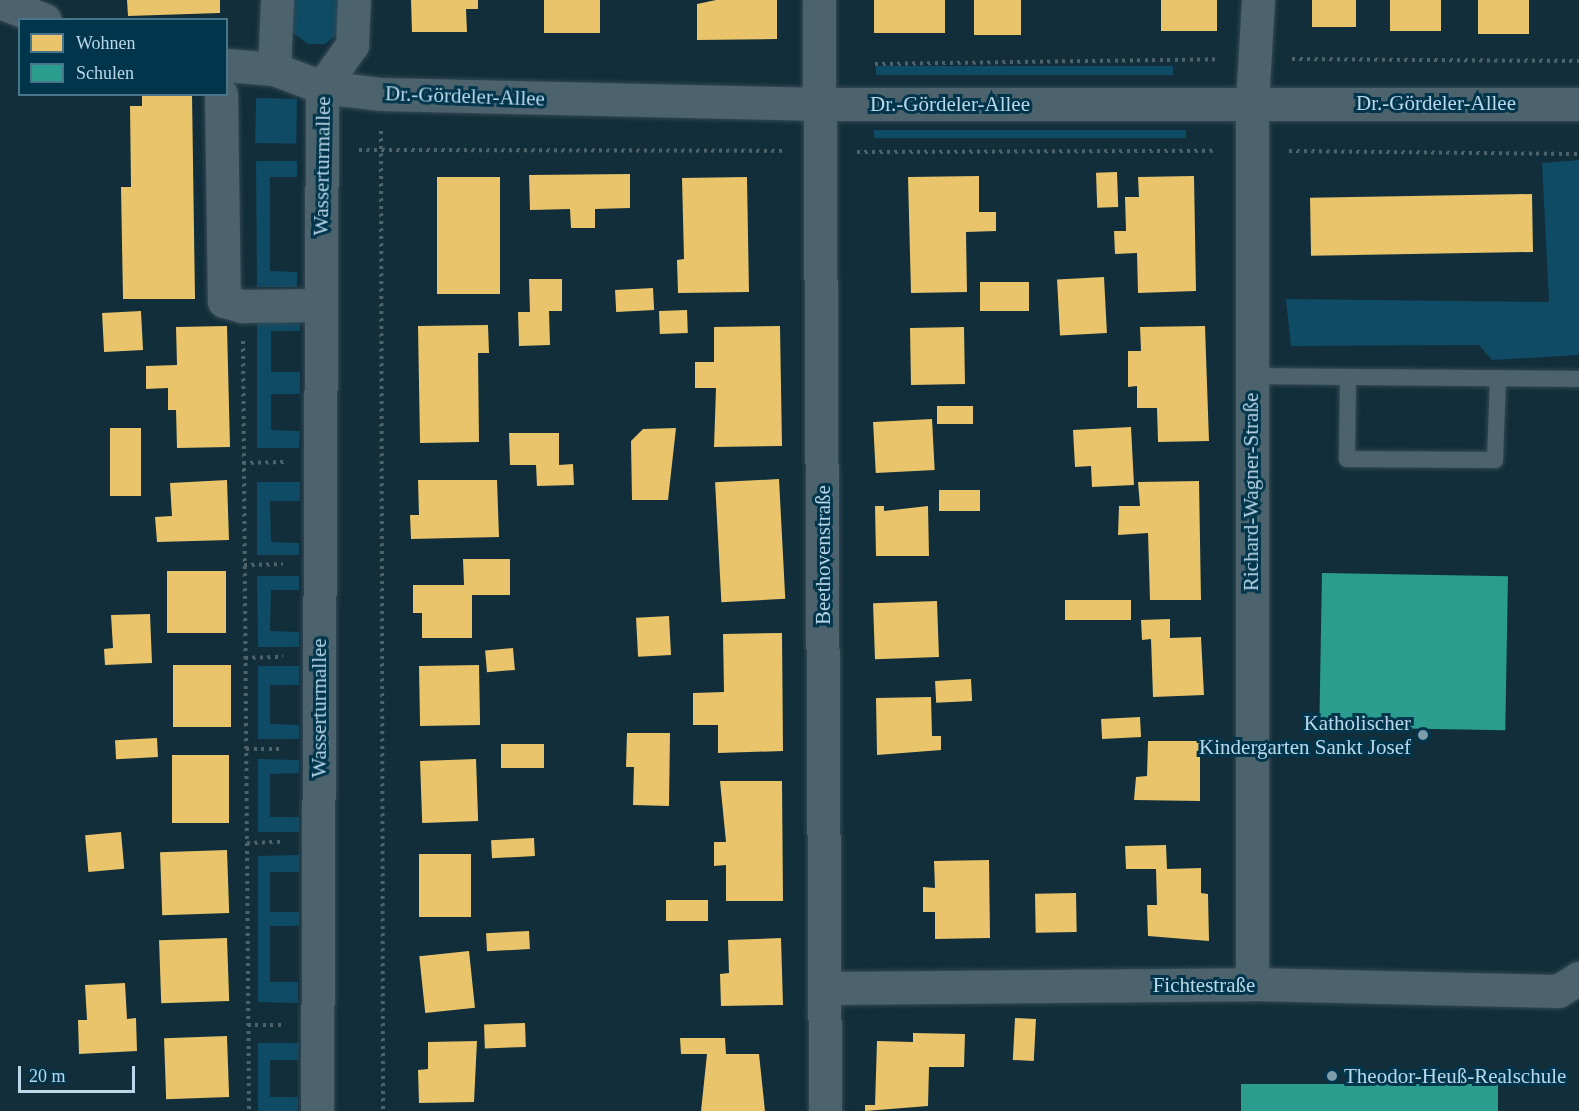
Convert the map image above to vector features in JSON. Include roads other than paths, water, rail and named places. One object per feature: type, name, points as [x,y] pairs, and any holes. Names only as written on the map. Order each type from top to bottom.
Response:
[{"type":"street","points":[[274,69],[277,0]]},
{"type":"street","name":"Wasserturmallee","points":[[317,1111],[322,87],[352,45],[354,0]]},
{"type":"street","name":"Beethovenstraße","points":[[819,0],[822,152],[825,1111]]},
{"type":"street","name":"Richard-Wagner-Straße","points":[[1252,984],[1252,102],[1258,0]]},
{"type":"street","points":[[0,2],[40,18]]},
{"type":"street","name":"Dr.-Gördeler-Allee","points":[[228,65],[274,69],[322,87],[380,94],[821,104],[1252,102],[1579,104]]},
{"type":"street","points":[[220,96],[224,301],[242,306],[321,305]]},
{"type":"street","name":"Fichtestraße","points":[[825,988],[1252,984],[1558,991],[1579,978]]},
{"type":"lane","points":[[1251,376],[1579,379]]},
{"type":"lane","points":[[1348,377],[1347,459],[1484,460],[1495,460],[1498,378]]},
{"type":"place","name":"Katholischer Kindergarten Sankt Josef","points":[[1423,735]]},
{"type":"place","name":"Theodor-Heuß-Realschule","points":[[1332,1076]]}]
